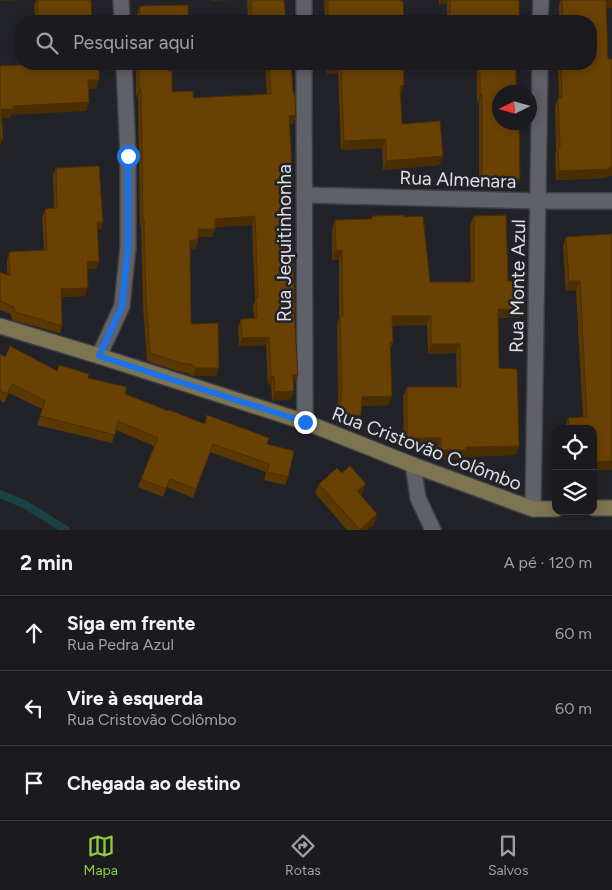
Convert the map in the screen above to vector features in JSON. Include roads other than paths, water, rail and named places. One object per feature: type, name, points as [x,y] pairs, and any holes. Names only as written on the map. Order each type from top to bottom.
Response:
[{"type":"street","points":[[121,0],[122,15]]},
{"type":"street","points":[[304,0],[304,15]]},
{"type":"street","points":[[540,0],[540,15]]},
{"type":"street","points":[[99,356],[122,306],[128,246],[128,156],[124,70]]},
{"type":"street","name":"Rua Jequitinhonha","points":[[304,70],[305,422]]},
{"type":"street","name":"Rua Monte Azul","points":[[533,509],[540,70]]},
{"type":"street","name":"Rua Almenara","points":[[304,195],[538,202],[612,201]]},
{"type":"street","name":"Rua Cristovão Colômbo","points":[[0,326],[305,422],[533,509],[552,509]]},
{"type":"street","points":[[413,464],[418,498],[433,530]]},
{"type":"street","points":[[597,508],[612,508]]},
{"type":"waterway","points":[[0,494],[26,505],[66,530]]}]
